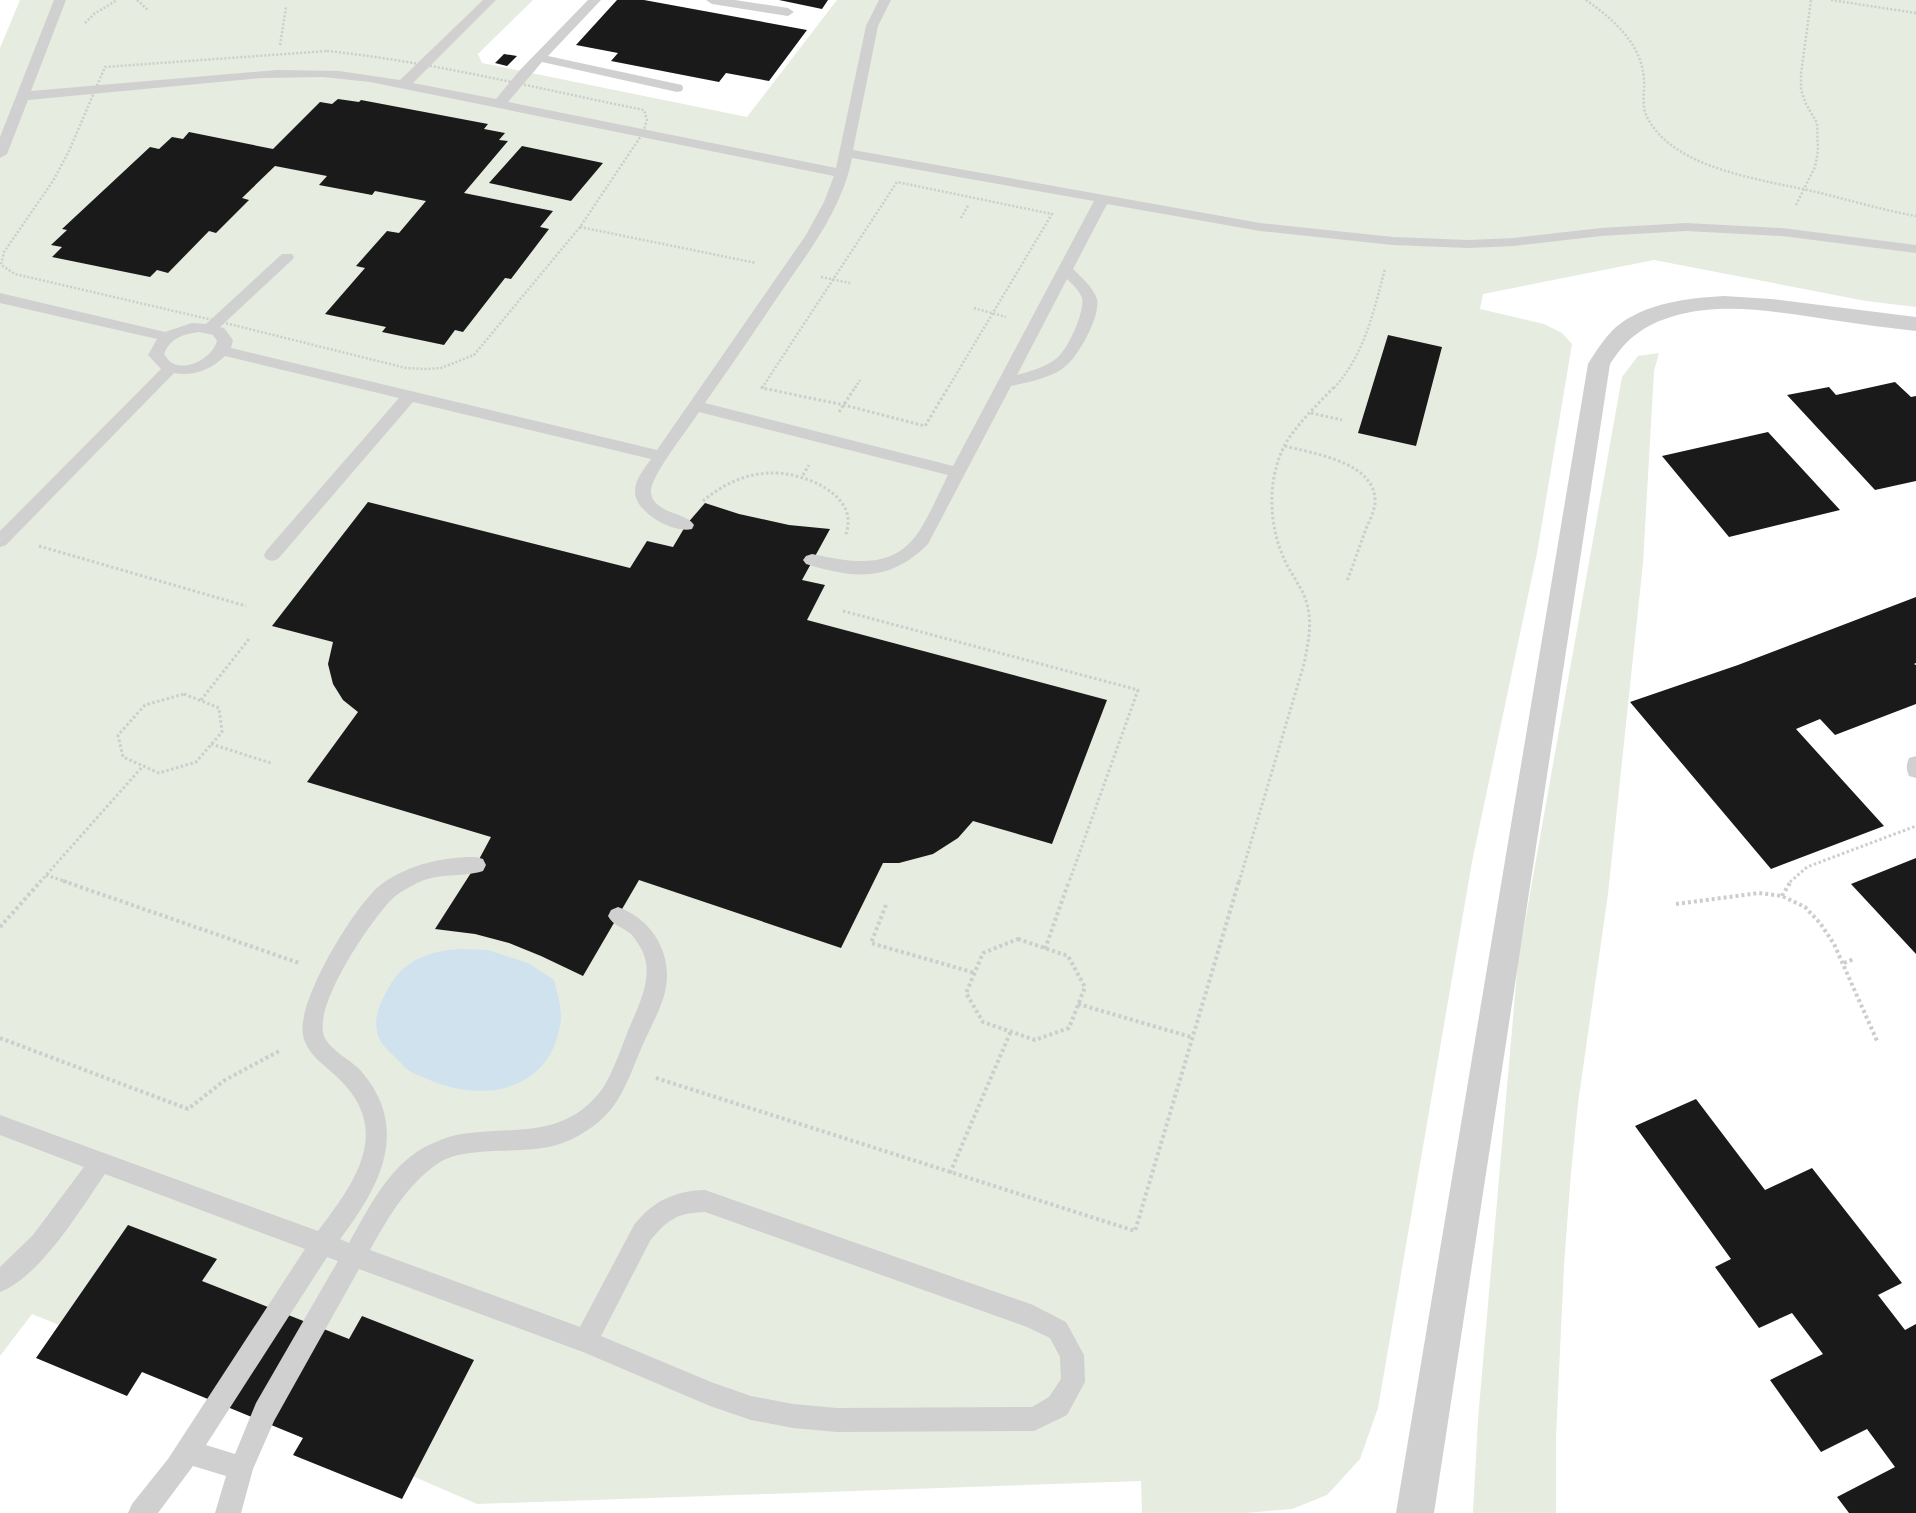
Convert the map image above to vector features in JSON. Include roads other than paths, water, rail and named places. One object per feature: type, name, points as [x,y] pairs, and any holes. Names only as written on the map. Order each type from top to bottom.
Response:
[{"type":"street","points":[[1414,1513],[1599,364],[1612,342],[1634,325],[1662,312],[1695,305],[1732,302],[1916,324]]},
{"type":"lane","points":[[0,154],[60,0]]},
{"type":"lane","points":[[403,85],[490,0]]},
{"type":"lane","points":[[499,104],[539,58],[595,0]]},
{"type":"lane","points":[[712,0],[788,12]]},
{"type":"lane","points":[[684,524],[656,512],[646,503],[643,491],[647,480],[661,456],[813,235],[832,202],[847,153],[862,68],[872,26],[885,0]]},
{"type":"lane","points":[[539,58],[677,88]]},
{"type":"lane","points":[[24,96],[282,72],[338,73],[842,173]]},
{"type":"lane","points":[[847,153],[1260,227],[1393,241],[1450,244],[1504,243],[1601,232],[1686,227],[1782,232],[1916,249]]},
{"type":"lane","points":[[820,562],[852,569],[874,568],[894,563],[911,553],[922,540],[1103,198]]},
{"type":"lane","points":[[214,324],[225,336],[224,351],[206,364],[182,370],[170,368],[160,363],[156,355],[159,346],[167,338],[187,328],[214,324],[287,257]]},
{"type":"lane","points":[[1004,383],[1062,363],[1068,356],[1092,306],[1090,296],[1065,269]]},
{"type":"lane","points":[[0,298],[167,338]]},
{"type":"lane","points":[[224,351],[661,456]]},
{"type":"lane","points":[[2,539],[170,368]]},
{"type":"lane","points":[[272,555],[408,396]]},
{"type":"lane","points":[[696,406],[957,472]]},
{"type":"lane","points":[[1916,763],[1916,771]]},
{"type":"lane","points":[[141,1513],[187,1452],[321,1245],[356,1197],[372,1166],[376,1141],[374,1113],[364,1089],[319,1048],[312,1033],[313,1015],[330,974],[365,916],[388,891],[416,874],[448,865],[476,865]]},
{"type":"lane","points":[[228,1513],[242,1468],[265,1412],[384,1203],[408,1175],[430,1156],[460,1144],[531,1140],[562,1133],[590,1117],[610,1094],[653,998],[657,972],[652,948],[638,928],[618,916]]},
{"type":"lane","points":[[0,1125],[585,1341],[710,1394],[751,1408],[793,1416],[837,1420],[1034,1419],[1058,1406],[1072,1382],[1072,1355],[1058,1330],[1033,1317],[705,1201],[687,1201],[669,1206],[653,1218],[642,1233],[585,1341]]},
{"type":"lane","points":[[0,1281],[13,1273],[36,1248],[101,1162]]},
{"type":"lane","points":[[187,1452],[242,1468]]},
{"type":"water","points":[[460,949],[488,950],[528,963],[554,980],[560,1003],[561,1017],[560,1028],[554,1047],[543,1064],[530,1076],[515,1085],[497,1090],[479,1091],[442,1085],[408,1070],[385,1047],[378,1037],[376,1020],[378,1010],[382,999],[401,971],[409,964],[428,955]]}]
